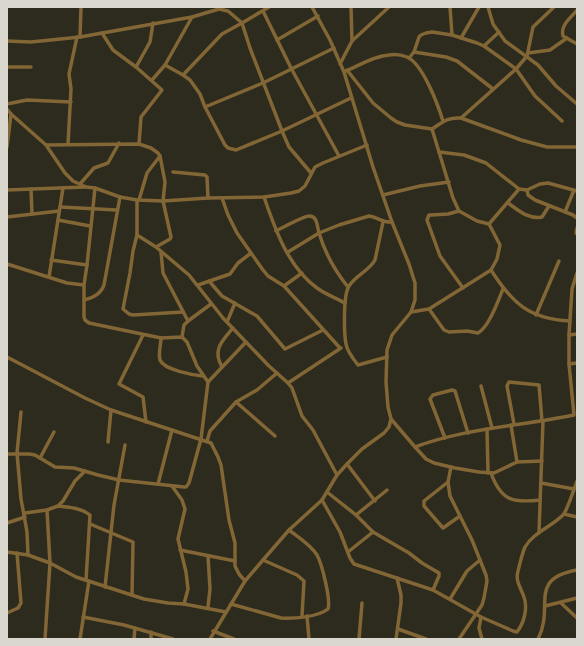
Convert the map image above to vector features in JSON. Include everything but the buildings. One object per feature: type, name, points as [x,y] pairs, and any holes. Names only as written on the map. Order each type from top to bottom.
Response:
[{"type":"street","points":[[68,144],[71,102],[70,74],[78,37],[82,7]]},
{"type":"street","points":[[183,74],[222,34],[270,7]]},
{"type":"street","points":[[312,7],[334,48],[340,64],[373,103],[397,122],[405,125],[432,129],[443,121],[454,117],[462,118],[547,148],[577,148]]},
{"type":"street","points":[[351,7],[352,41]]},
{"type":"street","points":[[340,64],[352,41],[389,7]]},
{"type":"street","points":[[450,7],[452,35]]},
{"type":"street","points":[[461,38],[479,7]]},
{"type":"street","points":[[488,7],[493,24],[505,41],[514,48],[528,54],[577,104]]},
{"type":"street","points":[[462,118],[516,69],[528,54],[533,27],[554,7]]},
{"type":"street","points":[[7,41],[31,42],[78,37],[192,17],[220,9],[228,11],[242,23],[282,131],[290,147],[311,173]]},
{"type":"street","points":[[577,10],[563,26],[562,33],[563,36],[577,44]]},
{"type":"street","points":[[263,11],[291,68],[339,156]]},
{"type":"street","points":[[277,40],[318,16]]},
{"type":"street","points":[[152,80],[164,65],[192,17]]},
{"type":"street","points":[[136,67],[150,42],[152,24]]},
{"type":"street","points":[[409,58],[414,52],[419,37],[432,32],[452,35],[484,46],[516,69],[536,96],[562,121]]},
{"type":"street","points":[[484,46],[499,32]]},
{"type":"street","points":[[102,33],[113,50],[152,80],[162,90],[141,117],[139,144]]},
{"type":"street","points":[[528,54],[550,50],[567,38]]},
{"type":"street","points":[[205,107],[263,83],[334,48]]},
{"type":"street","points":[[414,52],[446,57],[457,61],[493,89]]},
{"type":"street","points":[[346,71],[379,57],[400,55],[409,58],[422,73],[437,101],[443,121]]},
{"type":"street","points":[[164,65],[183,74],[197,88],[225,145],[232,150],[236,150],[282,131],[351,98]]},
{"type":"street","points":[[7,67],[31,67]]},
{"type":"street","points":[[210,639],[245,581],[290,530],[322,500],[337,475],[347,464],[362,449],[384,433],[389,427],[391,419],[386,393],[389,342],[392,335],[411,312],[414,300],[415,283],[392,222],[351,98],[346,71]]},
{"type":"street","points":[[7,104],[27,100],[71,102]]},
{"type":"street","points":[[7,109],[46,145],[65,173],[73,181],[86,187]]},
{"type":"street","points":[[7,145],[8,123],[11,114]]},
{"type":"street","points":[[411,312],[429,309],[491,270],[497,258],[500,245],[488,224],[477,221],[459,211],[453,198],[432,129]]},
{"type":"street","points":[[80,184],[94,168],[108,163],[119,143]]},
{"type":"street","points":[[46,145],[119,143],[139,144],[158,152],[165,182],[162,201],[171,237],[156,247]]},
{"type":"street","points":[[7,190],[86,187],[95,188],[120,197],[138,200],[162,201],[264,197],[299,191],[305,186],[315,167],[367,145]]},
{"type":"street","points":[[438,152],[464,155],[486,163],[519,189],[527,190],[540,184],[548,183],[575,190],[565,212]]},
{"type":"street","points":[[160,156],[147,173],[138,200],[137,235],[123,309],[129,314],[133,315],[183,312]]},
{"type":"street","points":[[172,172],[205,175],[207,177],[208,198]]},
{"type":"street","points":[[383,195],[420,186],[449,182]]},
{"type":"street","points":[[49,276],[63,188]]},
{"type":"street","points":[[95,188],[84,286],[85,320],[89,323],[143,335],[161,338],[182,337],[187,342],[203,376],[208,382]]},
{"type":"street","points":[[31,189],[32,214]]},
{"type":"street","points":[[488,224],[519,189]]},
{"type":"street","points":[[527,190],[529,196],[577,218]]},
{"type":"street","points":[[84,300],[101,292],[104,285],[120,197]]},
{"type":"street","points":[[264,197],[276,231],[294,264],[317,288],[345,303]]},
{"type":"street","points":[[222,198],[230,219],[251,253],[268,276],[284,286],[340,348]]},
{"type":"street","points":[[508,203],[525,215],[535,218],[542,217],[549,206]]},
{"type":"street","points":[[7,217],[60,209],[117,210]]},
{"type":"street","points":[[459,211],[448,214],[431,214],[427,220],[440,256],[463,288]]},
{"type":"street","points":[[276,231],[308,216],[316,219],[318,233],[332,265],[348,287]]},
{"type":"street","points":[[288,252],[318,233],[338,225],[369,216],[383,222],[392,222]]},
{"type":"street","points":[[58,220],[90,226]]},
{"type":"street","points":[[383,222],[373,264],[356,278],[348,287],[345,303],[346,345],[358,365],[387,357]]},
{"type":"street","points":[[577,228],[577,234]]},
{"type":"street","points":[[137,235],[156,247],[189,275],[227,322],[269,366],[288,383],[292,388],[302,416],[317,437],[337,475]]},
{"type":"street","points":[[161,251],[163,273],[188,321]]},
{"type":"street","points":[[198,285],[232,272],[236,265],[251,253]]},
{"type":"street","points":[[51,260],[87,265]]},
{"type":"street","points":[[536,315],[559,261]]},
{"type":"street","points":[[7,264],[49,276],[67,283],[84,286]]},
{"type":"street","points":[[491,270],[503,289],[520,305],[536,315],[557,320],[570,321]]},
{"type":"street","points":[[284,286],[302,273]]},
{"type":"street","points":[[415,447],[445,438],[492,428],[576,415],[569,364],[572,290],[577,273]]},
{"type":"street","points":[[209,281],[222,296],[257,316],[286,349],[323,330]]},
{"type":"street","points":[[429,309],[444,330],[448,332],[466,331],[478,333],[483,330],[491,316],[503,289]]},
{"type":"street","points":[[227,322],[235,303]]},
{"type":"street","points":[[182,337],[184,325],[211,304]]},
{"type":"street","points":[[222,367],[218,360],[217,351],[222,341],[233,328]]},
{"type":"street","points":[[570,335],[577,334]]},
{"type":"street","points":[[143,335],[118,384],[143,397],[146,422]]},
{"type":"street","points":[[161,338],[160,359],[163,364],[181,372],[203,376]]},
{"type":"street","points":[[7,454],[29,454],[40,458],[55,467],[74,468],[119,480],[172,486],[188,486],[201,439],[208,382],[246,342]]},
{"type":"street","points":[[288,383],[346,345]]},
{"type":"street","points":[[7,357],[111,410],[207,441],[214,447],[221,465],[229,520],[235,543],[236,570],[245,581]]},
{"type":"street","points":[[569,364],[577,363]]},
{"type":"street","points":[[207,441],[210,431],[236,402],[257,390],[277,373]]},
{"type":"street","points":[[517,462],[507,386],[509,382],[539,385],[543,421],[540,500],[541,512],[538,525],[539,533]]},
{"type":"street","points":[[481,386],[492,428]]},
{"type":"street","points":[[445,438],[430,399],[433,395],[452,390],[455,391],[468,433]]},
{"type":"street","points":[[236,402],[275,436]]},
{"type":"street","points":[[108,442],[111,410]]},
{"type":"street","points":[[21,412],[17,453],[21,500],[25,515],[28,555]]},
{"type":"street","points":[[391,419],[415,447],[430,461],[451,468],[490,473],[497,472],[504,467],[517,462],[542,461]]},
{"type":"street","points":[[487,429],[490,473],[496,485],[508,498],[522,502],[540,500]]},
{"type":"street","points":[[158,484],[172,430]]},
{"type":"street","points":[[40,458],[54,432]]},
{"type":"street","points":[[105,587],[114,505],[125,446]]},
{"type":"street","points":[[347,464],[375,501]]},
{"type":"street","points":[[451,468],[448,482],[450,496],[472,540],[487,581],[484,598],[476,615],[459,639]]},
{"type":"street","points":[[7,523],[25,515],[58,506],[63,501],[75,480],[85,471]]},
{"type":"street","points":[[322,500],[340,532],[354,564],[433,590],[476,615],[517,632],[524,619],[525,598],[517,581],[516,575],[525,548],[539,533],[564,514],[577,481]]},
{"type":"street","points":[[448,482],[424,501],[424,506],[443,528],[460,516]]},
{"type":"street","points":[[541,483],[574,489]]},
{"type":"street","points":[[172,486],[182,500],[185,509],[185,514],[178,534],[188,589],[184,604]]},
{"type":"street","points":[[356,515],[387,490]]},
{"type":"street","points":[[327,492],[356,515],[373,532],[439,573],[433,590]]},
{"type":"street","points":[[58,506],[76,509],[90,514],[87,581],[80,639]]},
{"type":"street","points":[[44,639],[50,563],[47,510]]},
{"type":"street","points":[[564,514],[577,517]]},
{"type":"street","points":[[90,524],[133,542],[132,595]]},
{"type":"street","points":[[231,604],[281,618],[306,616],[328,609],[329,598],[317,555],[290,530]]},
{"type":"street","points":[[348,552],[373,532]]},
{"type":"street","points":[[180,550],[235,561]]},
{"type":"street","points":[[7,552],[28,555],[50,563],[76,577],[151,601],[208,607],[226,612]]},
{"type":"street","points":[[7,612],[18,608],[21,603],[18,553]]},
{"type":"street","points":[[208,556],[210,589],[208,607]]},
{"type":"street","points":[[263,560],[298,575],[304,581],[302,616]]},
{"type":"street","points":[[450,599],[467,571],[480,560]]},
{"type":"street","points":[[538,639],[544,624],[546,587],[548,583],[558,576],[577,570]]},
{"type":"street","points":[[396,639],[401,603],[401,595],[397,578]]},
{"type":"street","points":[[545,606],[577,598]]},
{"type":"street","points":[[561,603],[577,618]]},
{"type":"street","points":[[359,639],[362,604]]},
{"type":"street","points":[[306,616],[310,639]]},
{"type":"street","points":[[83,617],[135,628],[173,639]]},
{"type":"street","points":[[481,617],[479,628],[482,639]]},
{"type":"street","points":[[134,639],[135,628]]},
{"type":"street","points":[[398,629],[426,639]]},
{"type":"street","points":[[151,632],[151,639]]},
{"type":"street","points":[[213,632],[234,639]]}]
